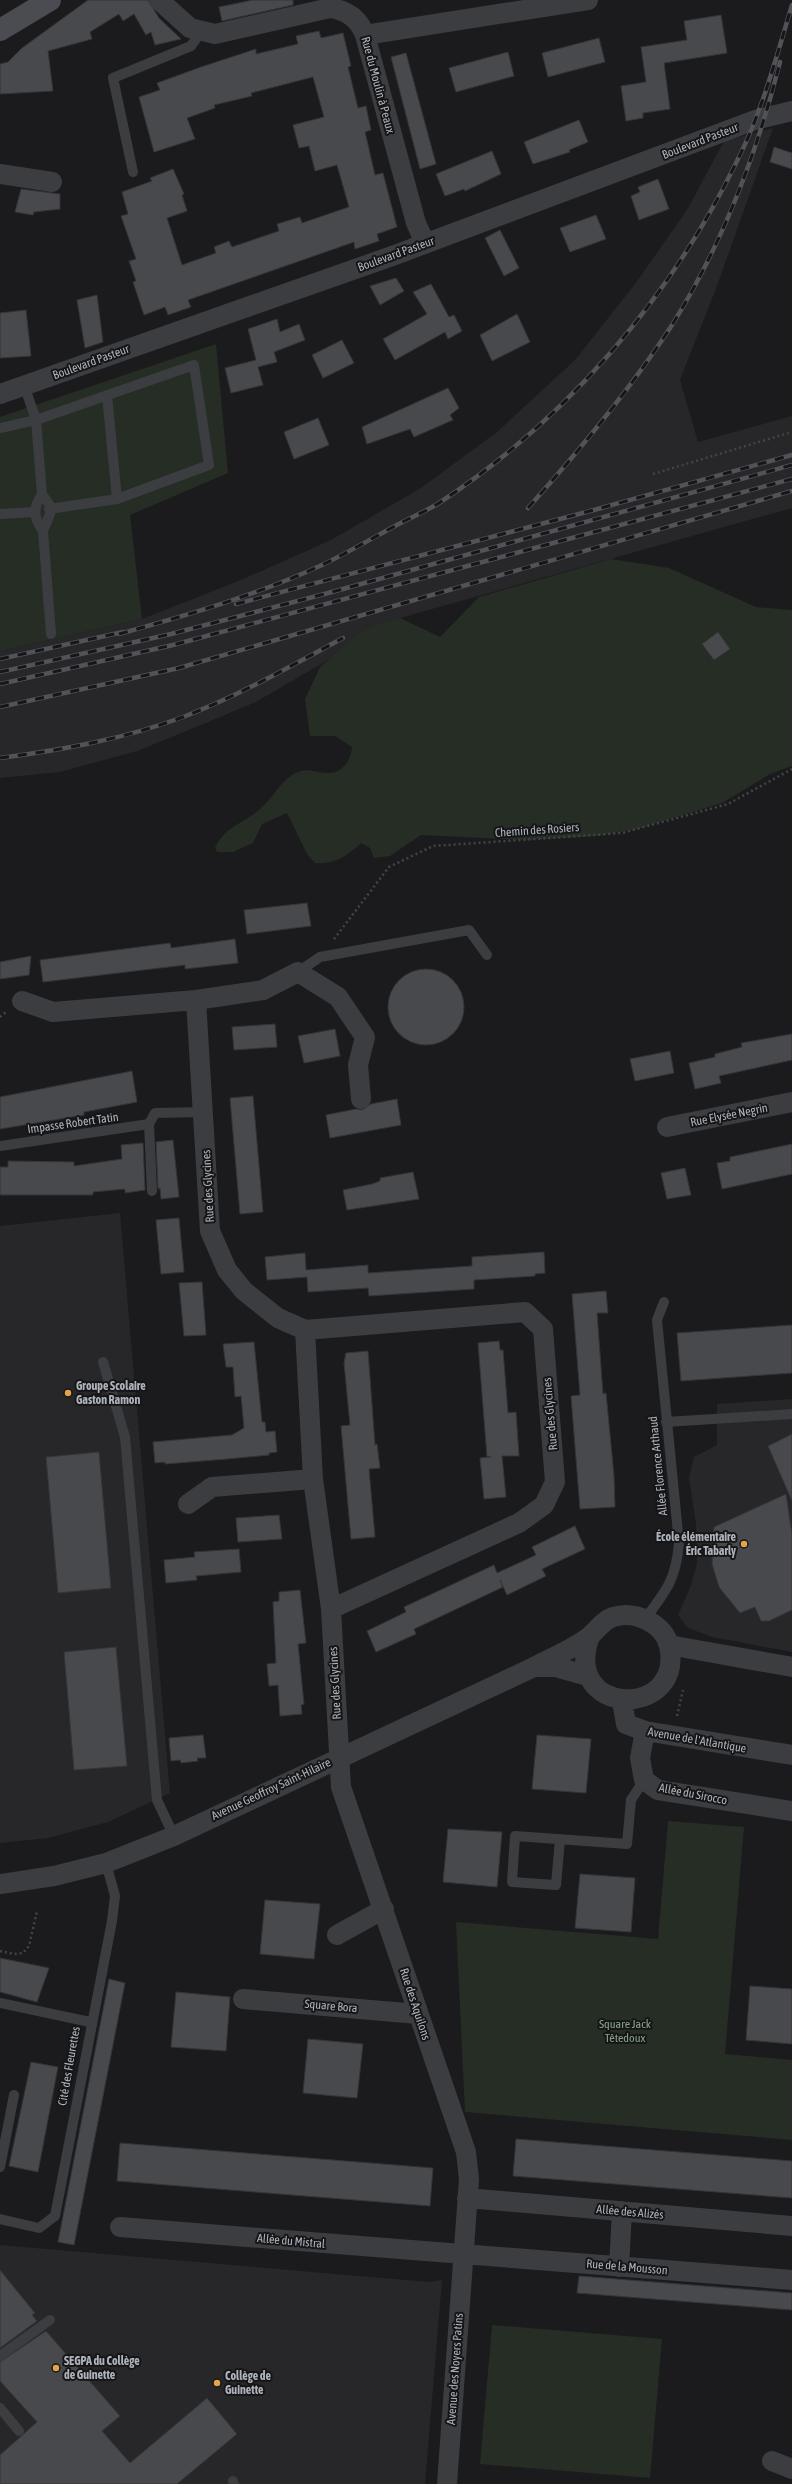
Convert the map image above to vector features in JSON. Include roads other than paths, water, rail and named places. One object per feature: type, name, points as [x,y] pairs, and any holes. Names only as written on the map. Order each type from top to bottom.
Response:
[{"type":"main road","points":[[0,30],[50,0]]},
{"type":"street","name":"Rue du Moulin à Peaux","points":[[159,0],[178,20],[201,32],[229,32],[330,8],[349,14],[359,24],[365,35],[416,223],[425,243]]},
{"type":"street","points":[[365,35],[588,0]]},
{"type":"street","name":"Boulevard Pasteur","points":[[0,394],[425,243],[755,120],[792,111]]},
{"type":"street","points":[[0,174],[52,182]]},
{"type":"street","points":[[22,1001],[53,1012],[196,1000],[263,990],[298,972],[338,997],[365,1037],[358,1065],[361,1099]]},
{"type":"street","name":"Rue des Glycines","points":[[196,1000],[204,1112],[210,1231],[227,1270],[244,1291],[278,1318],[304,1330],[525,1312],[543,1329],[555,1482],[544,1505],[519,1523],[331,1609]]},
{"type":"street","name":"Rue Elysée Negrin","points":[[667,1127],[792,1102]]},
{"type":"street","name":"Rue des Glycines","points":[[304,1330],[313,1479],[331,1609],[339,1758]]},
{"type":"street","points":[[188,1504],[212,1487],[313,1479]]},
{"type":"street","name":"Avenue Geoffroy Saint-Hilaire","points":[[588,1676],[585,1665],[585,1650],[590,1636],[600,1624],[613,1617],[633,1615],[645,1619],[662,1632],[669,1645]]},
{"type":"street","name":"Avenue Geoffroy Saint-Hilaire","points":[[0,1884],[54,1876],[106,1864],[174,1836],[534,1667],[590,1636]]},
{"type":"street","points":[[588,1676],[596,1688],[607,1696],[622,1701],[643,1698],[656,1690],[666,1678],[670,1664],[669,1645],[792,1667]]},
{"type":"street","name":"Avenue Geoffroy Saint-Hilaire","points":[[534,1667],[556,1667],[588,1676]]},
{"type":"street","name":"Avenue de l'Atlantique","points":[[622,1701],[626,1724],[645,1731],[792,1755]]},
{"type":"street","name":"Allée du Sirocco","points":[[645,1731],[640,1758],[644,1780],[658,1790],[792,1811]]},
{"type":"street","name":"Rue des Aquilons","points":[[339,1758],[341,1787],[466,2152],[469,2178],[463,2254]]},
{"type":"street","points":[[337,1935],[384,1909]]},
{"type":"street","name":"Square Bora","points":[[243,1999],[418,2014]]},
{"type":"street","name":"Allée des Alizés","points":[[468,2198],[792,2226]]},
{"type":"street","points":[[619,2267],[622,2211]]},
{"type":"street","name":"Allée du Mistral","points":[[120,2227],[463,2254]]},
{"type":"street","name":"Rue de la Mousson","points":[[463,2254],[792,2280]]},
{"type":"street","name":"Avenue des Noyers Patins","points":[[447,2484],[463,2254]]},
{"type":"street","points":[[772,2461],[792,2469]]},
{"type":"lane","points":[[133,172],[113,78],[191,46],[201,32]]},
{"type":"lane","points":[[0,428],[36,420],[194,365],[209,466],[117,499],[49,509]]},
{"type":"lane","points":[[24,385],[36,420],[42,494],[49,504],[50,514],[43,531]]},
{"type":"lane","points":[[107,395],[117,499]]},
{"type":"lane","points":[[42,494],[35,505],[35,512],[36,518],[43,531],[51,634]]},
{"type":"lane","points":[[0,514],[35,512]]},
{"type":"lane","points":[[298,972],[320,957],[469,930],[487,955]]},
{"type":"lane","points":[[152,1191],[149,1124],[155,1113],[204,1112]]},
{"type":"lane","name":"Impasse Robert Tatin","points":[[0,1146],[149,1124]]},
{"type":"lane","name":"Allée Florence Arthaud","points":[[645,1619],[666,1590],[677,1567],[679,1543],[657,1320],[664,1302]]},
{"type":"lane","points":[[103,1362],[125,1437],[157,1800],[174,1836]]},
{"type":"lane","points":[[666,1422],[792,1414]]},
{"type":"lane","points":[[560,1839],[556,1885],[512,1882],[515,1836],[560,1839],[627,1844],[631,1800],[644,1780]]},
{"type":"lane","name":"Cité des Fleurettes","points":[[0,2219],[39,2228],[55,2216],[90,2022],[112,1921],[114,1896],[106,1864]]},
{"type":"lane","points":[[0,2003],[90,2022]]},
{"type":"lane","points":[[0,2167],[1,2151],[14,2095]]},
{"type":"lane","points":[[0,2356],[50,2320]]},
{"type":"lane","points":[[0,2408],[19,2432]]},
{"type":"railway","points":[[119,634],[196,612],[247,595],[273,586],[322,565],[439,503],[486,470],[530,434],[572,394],[611,352],[647,308],[680,261],[710,212],[737,161],[754,123],[768,84],[792,5]]},
{"type":"railway","points":[[528,508],[585,442],[639,373],[672,325],[690,294],[707,263],[736,198],[749,164],[771,96],[780,62]]},
{"type":"railway","points":[[236,604],[594,510],[792,455]]},
{"type":"railway","points":[[0,672],[171,634],[332,592],[792,465]]},
{"type":"railway","points":[[0,684],[173,645],[792,479]]},
{"type":"railway","points":[[0,707],[179,668],[792,491]]},
{"type":"railway","points":[[0,659],[123,632]]},
{"type":"railway","points":[[0,758],[93,743],[161,725],[224,700],[343,638]]},
{"type":"place","name":"Groupe Scolaire Gaston Ramon","points":[[68,1393]]},
{"type":"place","name":"École élémentaire Éric Tabarly","points":[[744,1544]]},
{"type":"place","name":"SEGPA du Collège de Guinette","points":[[56,2368]]},
{"type":"place","name":"Collège de Guinette","points":[[217,2383]]},
{"type":"park label","name":"Square Jack Têtedoux","points":[[625,2031]]}]
